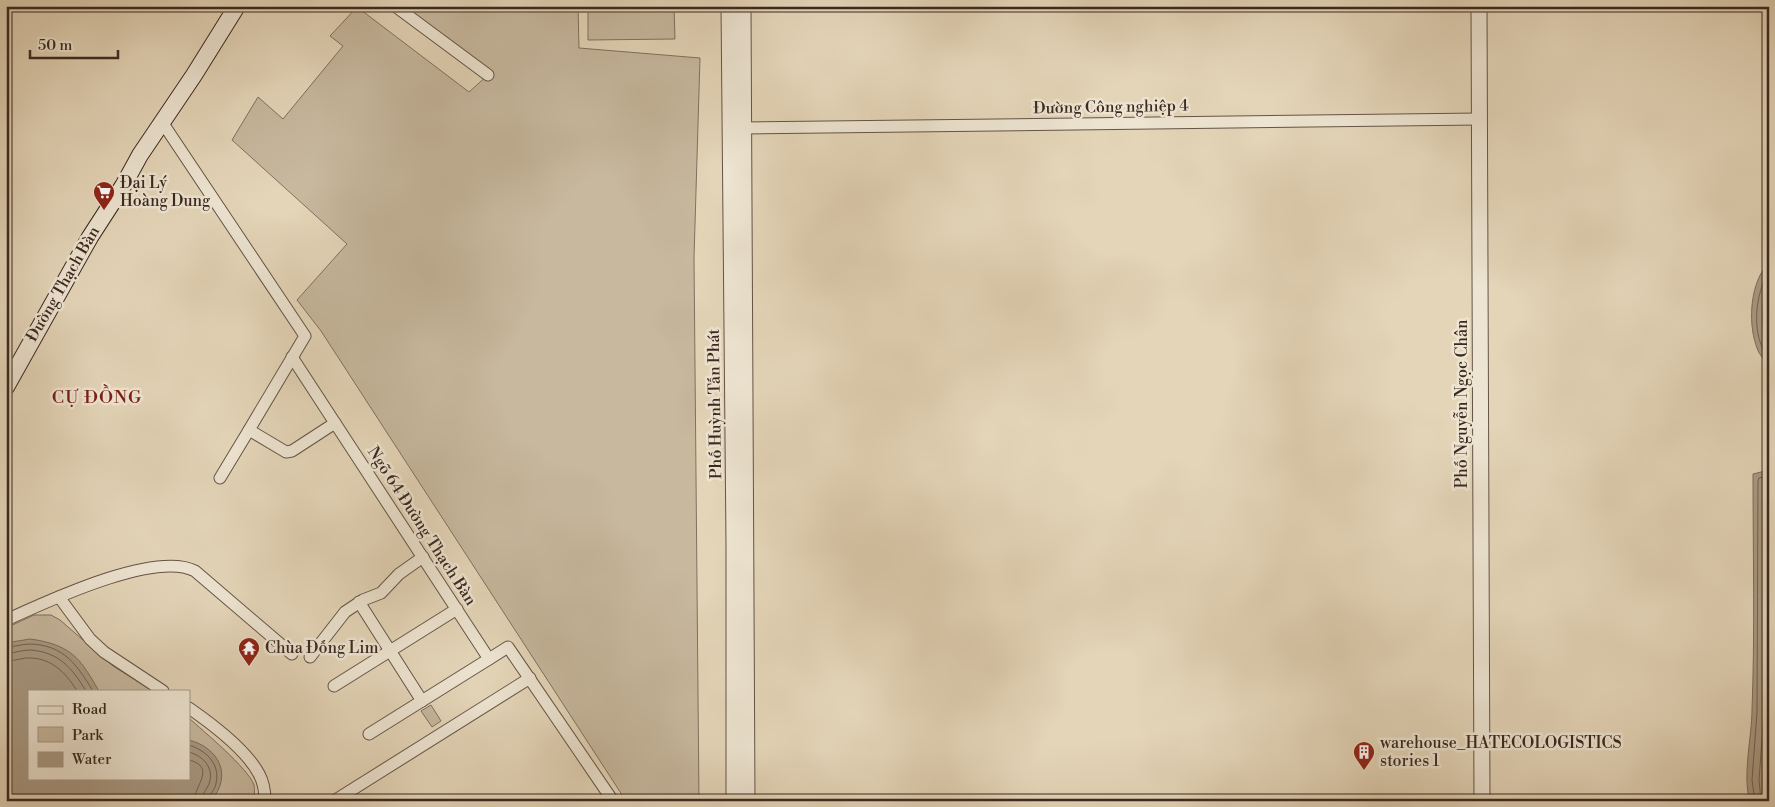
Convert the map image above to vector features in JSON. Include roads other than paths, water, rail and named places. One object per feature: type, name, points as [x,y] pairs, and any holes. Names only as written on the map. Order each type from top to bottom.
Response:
[{"type":"main road","name":"Đường Thạch Bàn","points":[[6,387],[90,236],[237,6]]},
{"type":"street","points":[[395,6],[488,75]]},
{"type":"street","name":"Phố Huỳnh Tấn Phát","points":[[729,6],[737,128],[740,764],[746,801]]},
{"type":"street","name":"Phố Huỳnh Tấn Phát","points":[[737,128],[743,6]]},
{"type":"street","name":"Phố Nguyễn Ngọc Chân","points":[[1479,6],[1482,801]]},
{"type":"street","name":"Đường Công nghiệp 4","points":[[737,128],[1479,119]]},
{"type":"street","points":[[162,122],[304,336],[220,478]]},
{"type":"street","name":"Ngõ 64 Đường Thạch Bàn","points":[[292,357],[489,659]]},
{"type":"street","points":[[249,430],[286,452],[292,451],[335,423]]},
{"type":"street","points":[[310,657],[339,619],[359,602],[381,593],[399,574],[423,558]]},
{"type":"street","points":[[6,620],[79,589],[127,573],[163,566],[186,566],[195,571],[292,654]]},
{"type":"street","points":[[59,597],[86,634],[104,652],[161,690]]},
{"type":"street","points":[[359,602],[422,701]]},
{"type":"street","points":[[334,686],[457,609]]},
{"type":"street","points":[[369,734],[508,647],[614,801]]},
{"type":"street","points":[[334,801],[530,678]]},
{"type":"street","points":[[190,709],[225,736],[251,762],[259,774],[264,787],[265,801]]},
{"type":"street","name":"Phố Huỳnh Tấn Phát","points":[[734,801],[740,764]]},
{"type":"water","points":[[1769,263],[1769,365],[1761,356],[1753,336],[1752,302],[1758,280]]},
{"type":"water","points":[[1769,470],[1769,801],[1750,801],[1747,780],[1753,681],[1753,474]]},
{"type":"water","points":[[30,639],[60,647],[79,660],[98,690],[28,690],[28,780],[190,780],[190,740],[208,749],[220,764],[222,772],[221,782],[218,791],[211,801],[6,801],[6,643]]},
{"type":"place","name":"Đại Lý Hoàng Dung","points":[[104,211]]},
{"type":"place","name":"Chùa Đống Lim","points":[[249,667]]},
{"type":"place","name":"warehouse_HATECOLOGISTICS stories 1","points":[[1364,771]]},
{"type":"district","name":"CỰ ĐỒNG","points":[[97,397]]}]
